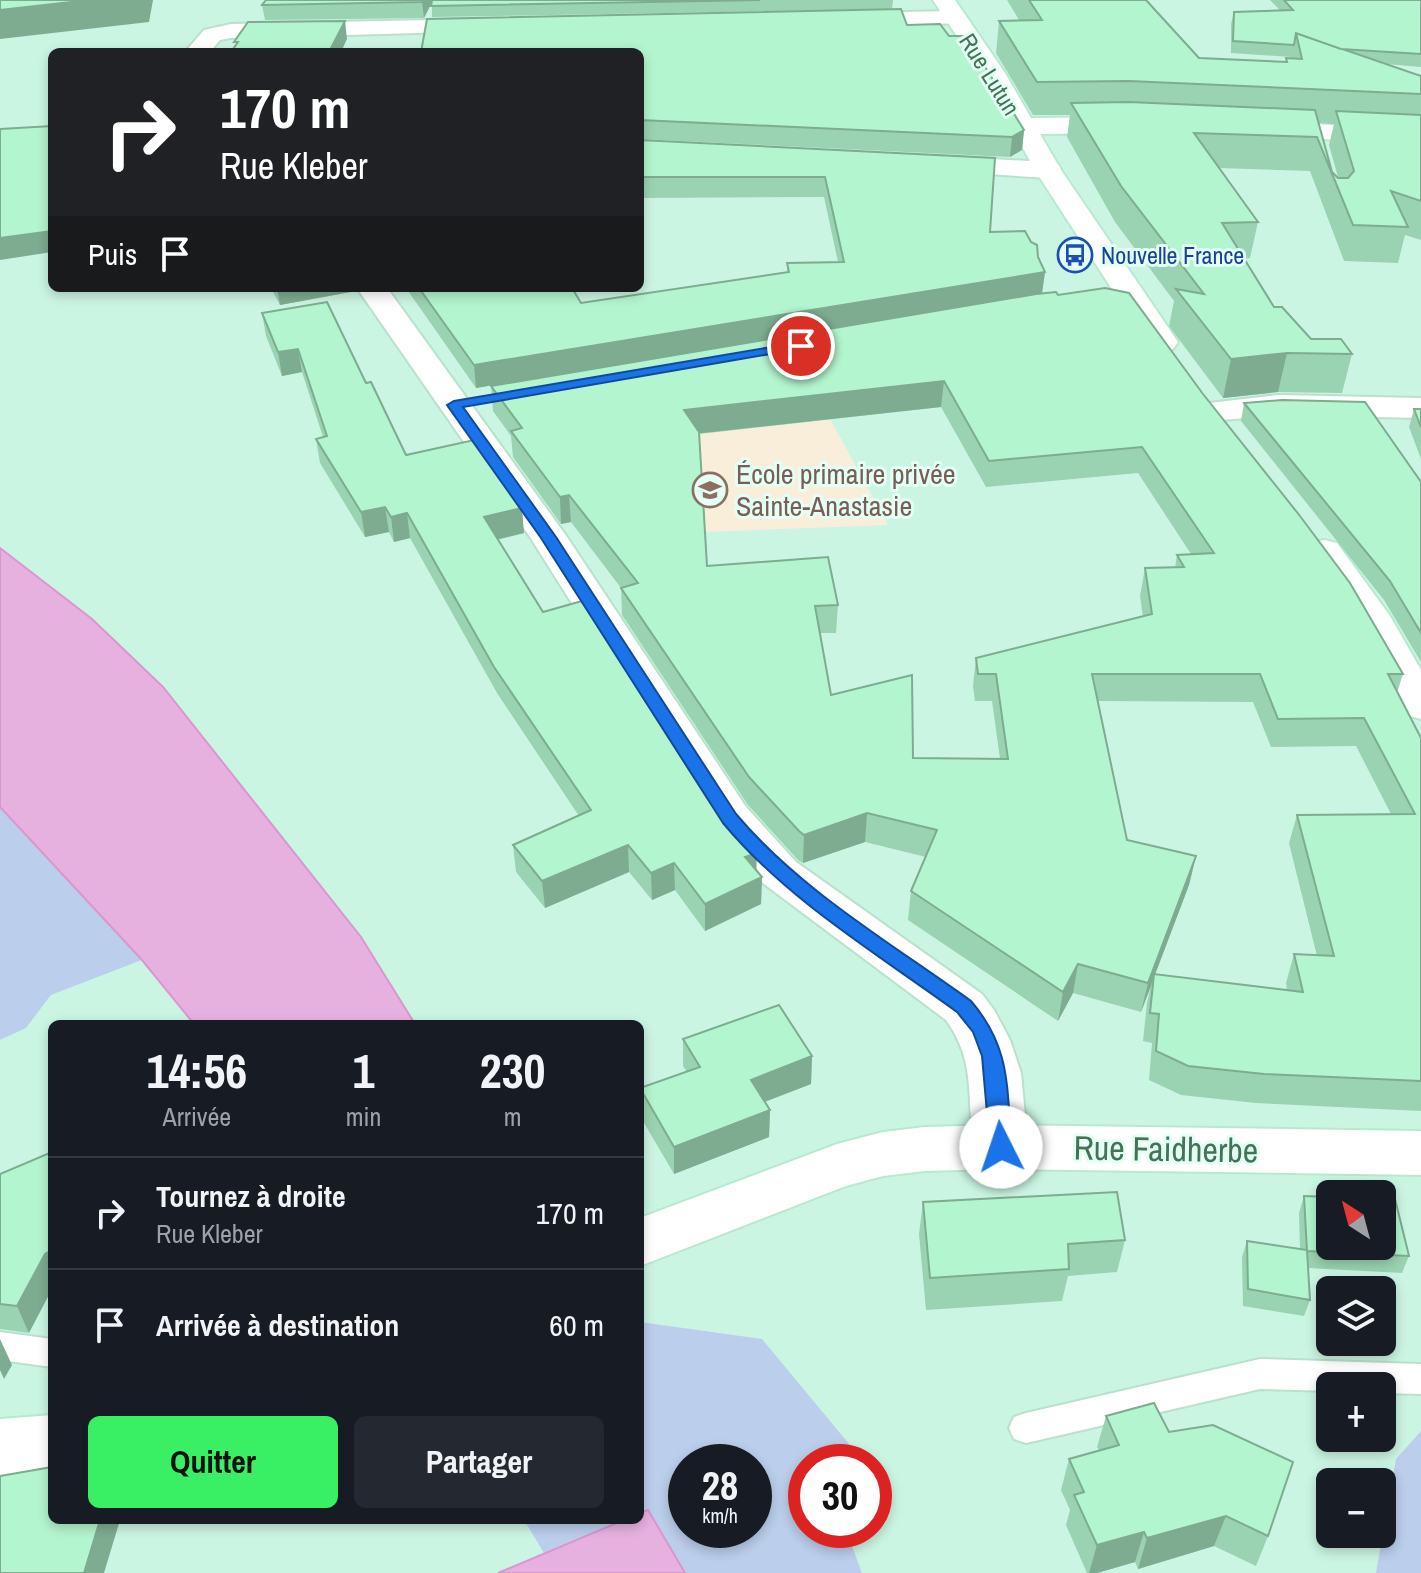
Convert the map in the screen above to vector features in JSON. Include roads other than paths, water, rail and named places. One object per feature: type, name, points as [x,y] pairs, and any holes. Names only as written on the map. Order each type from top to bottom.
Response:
[{"type":"street","points":[[818,21],[950,9]]},
{"type":"street","name":"Rue Lutun","points":[[950,9],[990,67],[1035,148],[1132,300],[1237,443]]},
{"type":"street","points":[[201,48],[212,35],[231,31],[501,26]]},
{"type":"street","points":[[413,48],[422,27]]},
{"type":"street","points":[[907,163],[1035,148],[1157,126]]},
{"type":"street","points":[[1228,128],[1317,139],[1421,138]]},
{"type":"street","points":[[376,292],[474,401],[548,537],[730,818],[751,844],[780,873],[964,1007],[982,1029],[992,1056],[1001,1147]]},
{"type":"street","points":[[1095,299],[1132,300]]},
{"type":"street","points":[[1196,389],[1278,405],[1421,408]]},
{"type":"street","points":[[1303,524],[1370,616],[1421,706]]},
{"type":"street","name":"Rue Faidherbe","points":[[644,1240],[837,1166],[883,1154],[925,1149],[1001,1147],[1421,1153]]},
{"type":"street","points":[[0,1448],[48,1444]]},
{"type":"lane","points":[[0,1346],[48,1352]]},
{"type":"lane","points":[[1026,1428],[1260,1374],[1421,1379]]},
{"type":"place","name":"Nouvelle France","points":[[1075,255]]},
{"type":"place","name":"École primaire privée Sainte-Anastasie","points":[[710,490]]}]
